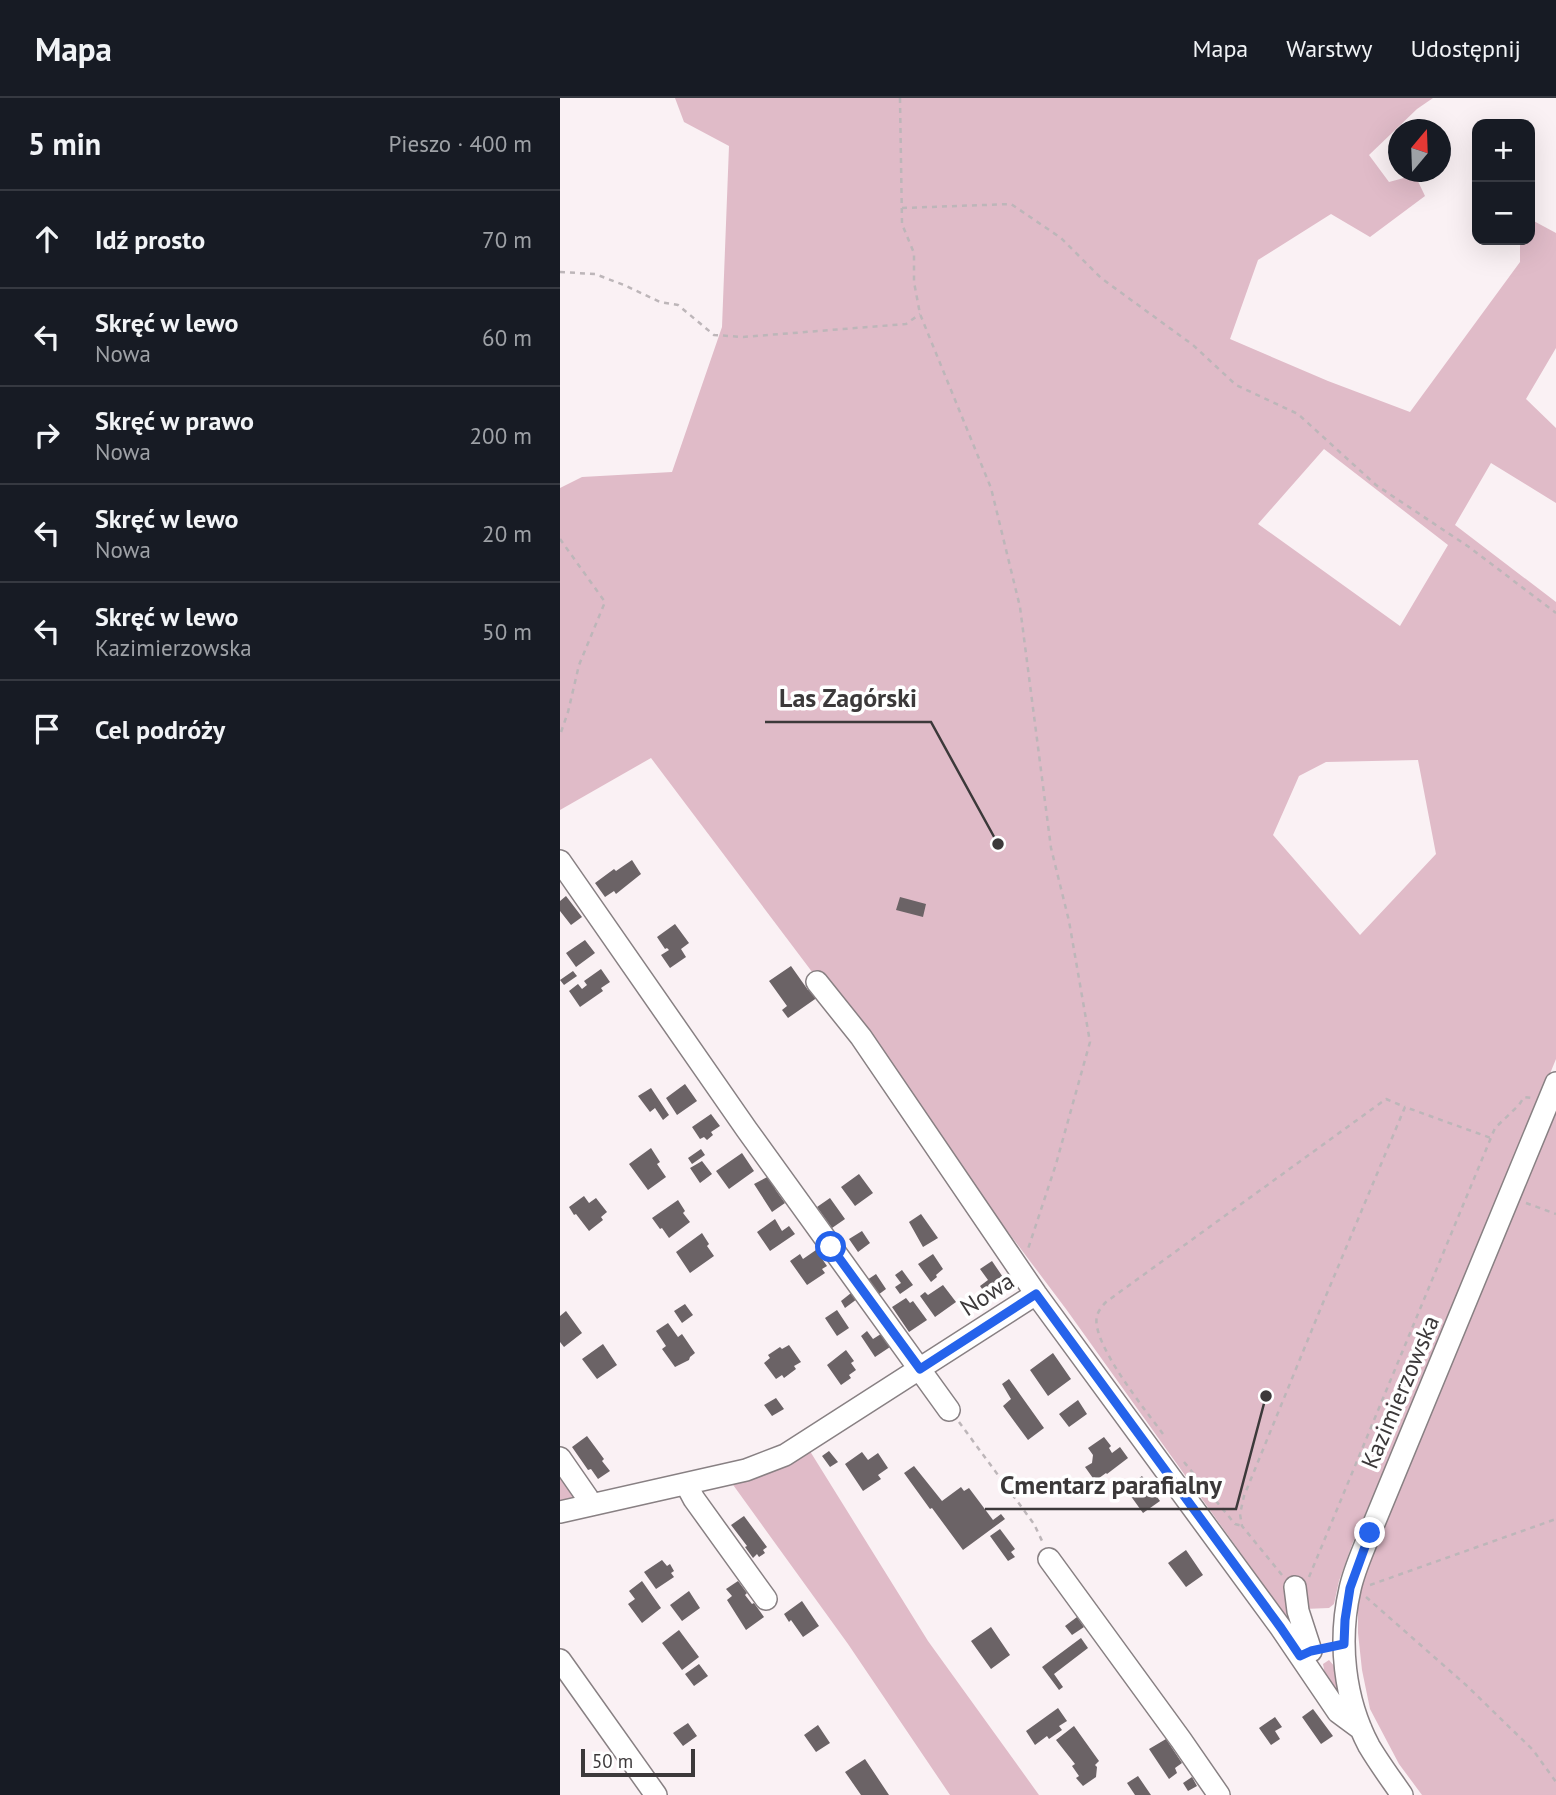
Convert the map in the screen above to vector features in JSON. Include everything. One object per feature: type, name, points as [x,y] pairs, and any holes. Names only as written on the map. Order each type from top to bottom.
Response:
[{"type":"street","points":[[560,861],[747,1130],[950,1410]]},
{"type":"street","points":[[817,982],[861,1037],[1036,1294]]},
{"type":"street","name":"Kazimierzowska","points":[[1361,1729],[1346,1682],[1345,1620],[1350,1588],[1370,1533],[1552,1093]]},
{"type":"street","name":"Nowa","points":[[560,1512],[746,1470],[785,1455],[1036,1294],[1281,1628],[1305,1653],[1338,1712],[1361,1729]]},
{"type":"street","points":[[560,1458],[590,1505]]},
{"type":"street","points":[[686,1483],[694,1499],[766,1599]]},
{"type":"street","points":[[1049,1559],[1219,1795]]},
{"type":"street","points":[[1295,1587],[1305,1653],[1344,1644]]},
{"type":"street","points":[[560,1660],[656,1795]]},
{"type":"street","points":[[1361,1729],[1402,1795]]},
{"type":"path","points":[[900,98],[902,224],[914,253],[914,282],[920,314],[991,488],[1020,607],[1051,848],[1069,921],[1090,1042],[1056,1164],[1021,1272]]},
{"type":"path","points":[[902,208],[1011,204],[1061,238],[1101,278],[1193,345],[1236,385],[1298,414],[1376,485],[1469,547],[1556,613]]},
{"type":"path","points":[[560,272],[595,274],[660,302],[678,305],[714,335],[743,337],[906,324],[920,314]]},
{"type":"path","points":[[560,539],[605,602],[579,665],[560,735]]},
{"type":"path","points":[[1405,1107],[1244,1496],[1240,1514],[1242,1526],[1295,1587],[1305,1587],[1495,1128],[1524,1097],[1536,1098],[1552,1093]]},
{"type":"path","points":[[1166,1438],[1106,1353],[1098,1334],[1097,1316],[1106,1302],[1386,1099],[1491,1138]]},
{"type":"path","points":[[1516,1200],[1556,1214]]},
{"type":"path","points":[[950,1410],[1034,1524],[1049,1559]]},
{"type":"path","points":[[1182,1460],[1235,1524],[1242,1526]]},
{"type":"path","points":[[1371,1585],[1556,1519]]},
{"type":"path","points":[[1358,1589],[1533,1749],[1556,1782]]},
{"type":"shaded area","points":[[675,98],[1433,98],[1407,119],[1388,119],[1388,137],[1369,155],[1388,182],[1418,182],[1425,196],[1370,237],[1331,214],[1258,260],[1230,339],[1410,412],[1520,262],[1520,245],[1535,245],[1535,222],[1556,233],[1556,348],[1526,399],[1556,428],[1556,503],[1491,463],[1455,525],[1556,602],[1556,1059],[1418,1393],[1353,1542],[1334,1604],[1329,1608],[1304,1609],[1285,1615],[1066,1309],[651,758],[560,810],[560,488],[582,477],[672,472],[722,327],[729,146],[684,122]],"holes":[[[1324,449],[1448,545],[1400,626],[1258,524]],[[1418,760],[1436,854],[1360,935],[1273,835],[1299,776],[1326,762]]]},
{"type":"shaded area","points":[[1556,1112],[1556,1795],[1422,1795],[1399,1764],[1370,1709],[1358,1633],[1358,1589]]},
{"type":"shaded area","points":[[808,1448],[928,1641],[1039,1795],[950,1795],[848,1644],[731,1482]]},
{"type":"shaded area","points":[[560,1474],[577,1499],[560,1502]]},
{"type":"shaded area","points":[[1329,1660],[1335,1667],[1342,1701],[1326,1680],[1323,1664]]},
{"type":"building","points":[[632,860],[641,874],[616,894],[614,891],[605,897],[595,883]]},
{"type":"building","points":[[566,896],[582,917],[571,925],[560,911],[560,901]]},
{"type":"building","points":[[900,897],[926,904],[923,917],[896,910]]},
{"type":"building","points":[[675,924],[689,943],[681,949],[686,957],[670,968],[661,955],[669,950],[665,949],[657,937]]},
{"type":"building","points":[[585,940],[595,953],[576,967],[566,953]]},
{"type":"building","points":[[791,966],[808,990],[812,988],[818,997],[788,1018],[782,1010],[787,1006],[769,981]]},
{"type":"building","points":[[601,969],[610,982],[601,988],[603,991],[580,1007],[569,991],[578,984],[582,989],[587,985],[584,981]]},
{"type":"building","points":[[573,971],[577,976],[564,985],[560,980]]},
{"type":"building","points":[[685,1084],[697,1101],[677,1115],[666,1098]]},
{"type":"building","points":[[651,1088],[669,1115],[663,1120],[655,1108],[650,1112],[638,1096]]},
{"type":"building","points":[[711,1114],[720,1126],[711,1132],[713,1135],[707,1140],[704,1137],[700,1139],[692,1127]]},
{"type":"building","points":[[651,1148],[666,1177],[648,1190],[629,1164]]},
{"type":"building","points":[[701,1149],[705,1155],[692,1164],[688,1158]]},
{"type":"building","points":[[742,1153],[754,1171],[729,1189],[716,1171]]},
{"type":"building","points":[[702,1161],[712,1174],[700,1183],[690,1168]]},
{"type":"building","points":[[773,1174],[780,1186],[775,1189],[785,1203],[772,1212],[754,1184]]},
{"type":"building","points":[[859,1174],[873,1193],[855,1206],[841,1187]]},
{"type":"building","points":[[584,1196],[589,1203],[596,1198],[607,1212],[601,1217],[603,1220],[589,1231],[569,1207]]},
{"type":"building","points":[[830,1198],[845,1219],[832,1228],[817,1207]]},
{"type":"building","points":[[678,1200],[690,1222],[669,1238],[652,1218]]},
{"type":"building","points":[[921,1214],[938,1238],[923,1247],[909,1222]]},
{"type":"building","points":[[775,1219],[782,1231],[789,1226],[795,1234],[770,1251],[757,1232]]},
{"type":"building","points":[[862,1231],[870,1243],[858,1252],[849,1239]]},
{"type":"building","points":[[702,1233],[714,1256],[690,1273],[676,1252]]},
{"type":"building","points":[[816,1250],[827,1266],[822,1269],[825,1273],[807,1285],[790,1261],[800,1254],[803,1259]]},
{"type":"building","points":[[933,1254],[943,1269],[931,1282],[918,1264]]},
{"type":"building","points":[[992,1261],[1009,1286],[990,1300],[980,1286],[988,1280],[980,1269]]},
{"type":"building","points":[[902,1270],[913,1285],[900,1294],[895,1287],[901,1283],[895,1275]]},
{"type":"building","points":[[876,1274],[886,1289],[878,1295],[867,1280]]},
{"type":"building","points":[[943,1285],[956,1302],[935,1317],[920,1296],[925,1292],[928,1295]]},
{"type":"building","points":[[855,1287],[861,1296],[845,1308],[841,1301],[851,1293],[849,1290]]},
{"type":"building","points":[[906,1298],[910,1303],[913,1301],[927,1320],[909,1332],[892,1307]]},
{"type":"building","points":[[685,1304],[693,1315],[682,1323],[674,1311]]},
{"type":"building","points":[[837,1310],[849,1328],[837,1336],[825,1318]]},
{"type":"building","points":[[566,1311],[582,1333],[564,1347],[560,1342],[560,1316]]},
{"type":"building","points":[[668,1323],[678,1337],[682,1334],[695,1353],[689,1360],[675,1367],[662,1349],[666,1346],[656,1331]]},
{"type":"building","points":[[867,1331],[873,1339],[884,1332],[893,1345],[875,1357],[861,1336]]},
{"type":"building","points":[[603,1344],[617,1365],[597,1379],[582,1359]]},
{"type":"building","points":[[789,1345],[801,1362],[784,1378],[782,1375],[776,1379],[764,1363],[770,1358],[768,1355]]},
{"type":"building","points":[[846,1350],[854,1361],[851,1363],[856,1370],[849,1375],[851,1378],[841,1385],[827,1365]]},
{"type":"building","points":[[1053,1353],[1071,1379],[1048,1396],[1030,1370]]},
{"type":"building","points":[[1009,1379],[1044,1428],[1028,1440],[1003,1406],[1011,1399],[1002,1384]]},
{"type":"building","points":[[776,1398],[784,1409],[772,1416],[764,1405]]},
{"type":"building","points":[[1078,1400],[1087,1414],[1069,1427],[1059,1414]]},
{"type":"building","points":[[587,1436],[610,1471],[598,1479],[572,1447]]},
{"type":"building","points":[[1104,1437],[1111,1446],[1109,1448],[1112,1453],[1120,1447],[1128,1458],[1095,1481],[1085,1467],[1092,1463],[1093,1455],[1088,1448]]},
{"type":"building","points":[[829,1451],[838,1462],[830,1467],[822,1456]]},
{"type":"building","points":[[862,1452],[868,1460],[878,1453],[888,1468],[878,1475],[881,1479],[863,1491],[845,1464]]},
{"type":"building","points":[[914,1466],[942,1501],[961,1487],[964,1491],[969,1488],[993,1520],[1001,1514],[1005,1519],[963,1550],[904,1473]]},
{"type":"building","points":[[1142,1476],[1160,1501],[1143,1513],[1125,1488]]},
{"type":"building","points":[[744,1516],[767,1547],[763,1550],[765,1553],[759,1557],[757,1554],[753,1558],[731,1525]]},
{"type":"building","points":[[1000,1529],[1015,1549],[1011,1552],[1015,1557],[1008,1561],[990,1536]]},
{"type":"building","points":[[1186,1550],[1203,1575],[1186,1587],[1168,1563]]},
{"type":"building","points":[[662,1560],[667,1566],[670,1564],[674,1577],[656,1589],[644,1572]]},
{"type":"building","points":[[642,1581],[661,1608],[642,1623],[628,1604],[635,1599],[629,1591]]},
{"type":"building","points":[[738,1581],[747,1593],[745,1595],[764,1617],[746,1630],[727,1600],[732,1596],[726,1589]]},
{"type":"building","points":[[689,1591],[700,1608],[682,1621],[670,1605]]},
{"type":"building","points":[[802,1601],[819,1626],[803,1637],[784,1614]]},
{"type":"building","points":[[1077,1617],[1084,1627],[1072,1635],[1065,1626]]},
{"type":"building","points":[[991,1627],[1010,1655],[991,1669],[971,1641]]},
{"type":"building","points":[[679,1630],[699,1657],[682,1670],[662,1643]]},
{"type":"building","points":[[1081,1638],[1088,1648],[1054,1674],[1063,1687],[1059,1690],[1042,1667]]},
{"type":"building","points":[[699,1664],[708,1676],[694,1686],[685,1674]]},
{"type":"building","points":[[1058,1708],[1067,1721],[1059,1726],[1062,1730],[1035,1745],[1026,1731]]},
{"type":"building","points":[[1313,1709],[1333,1736],[1321,1744],[1302,1717]]},
{"type":"building","points":[[1275,1717],[1282,1727],[1275,1731],[1280,1739],[1271,1745],[1259,1728]]},
{"type":"building","points":[[688,1723],[697,1736],[683,1746],[673,1733]]},
{"type":"building","points":[[818,1725],[830,1743],[816,1752],[804,1735]]},
{"type":"building","points":[[1074,1726],[1099,1761],[1095,1765],[1096,1777],[1083,1786],[1076,1778],[1079,1776],[1072,1766],[1075,1764],[1056,1740]]},
{"type":"building","points":[[1166,1739],[1182,1763],[1175,1768],[1177,1773],[1169,1779],[1149,1749]]},
{"type":"building","points":[[865,1759],[889,1795],[861,1795],[845,1772]]},
{"type":"building","points":[[1138,1776],[1151,1795],[1135,1795],[1127,1783]]},
{"type":"building","points":[[1192,1777],[1197,1786],[1188,1791],[1183,1783]]},
{"type":"place","name":"Las Zagórski","points":[[998,844]]},
{"type":"place","name":"Cmentarz parafialny","points":[[1266,1396]]},
{"type":"route","points":[[831,1247],[920,1369],[1036,1294],[1300,1656],[1332,1645],[1344,1644],[1350,1588],[1370,1533]]}]
